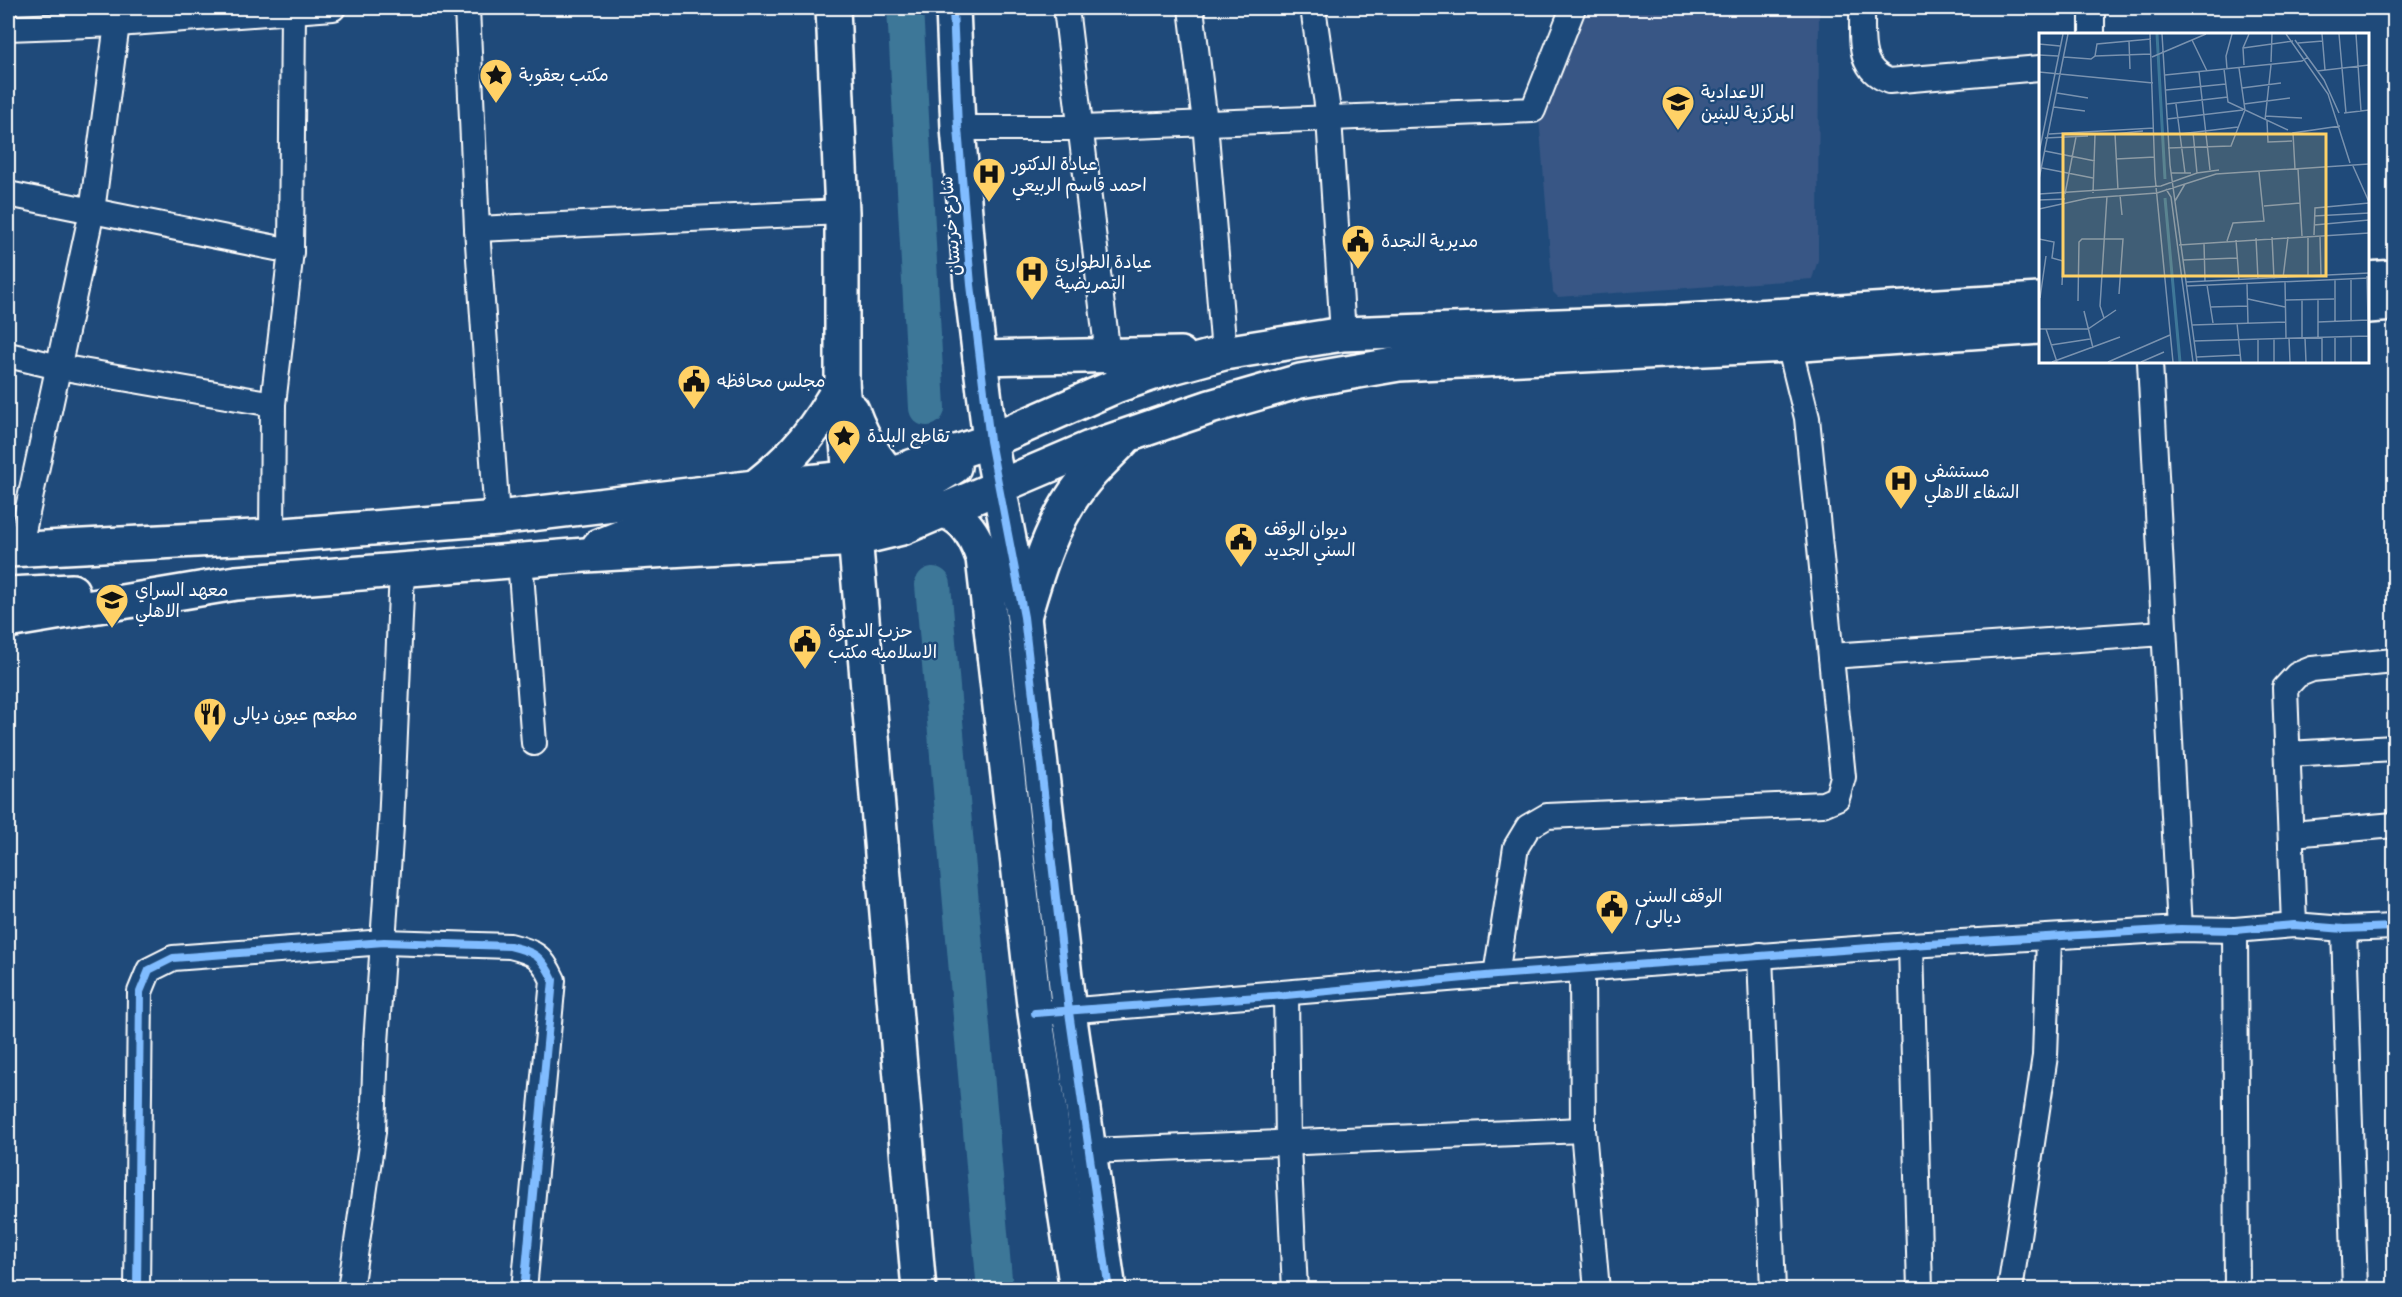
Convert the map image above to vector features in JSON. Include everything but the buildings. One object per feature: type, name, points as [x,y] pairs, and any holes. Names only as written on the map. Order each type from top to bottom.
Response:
[{"type":"main road","points":[[833,8],[842,212],[842,382],[854,508],[868,711],[919,1290]]},
{"type":"main road","name":"شارع خريسان","points":[[953,8],[958,128],[990,441],[1024,617],[1069,1012],[1109,1290]]},
{"type":"main road","points":[[2369,279],[2394,277]]},
{"type":"main road","points":[[980,358],[1224,353],[1343,334],[1656,322],[2039,300]]},
{"type":"main road","points":[[2369,306],[2394,304]]},
{"type":"main road","points":[[13,550],[272,536],[497,518],[755,487],[854,508],[902,528],[1129,434],[1300,381],[1399,364],[1789,345],[2039,327]]},
{"type":"main road","points":[[8,594],[236,583],[585,555],[854,508],[900,483],[990,441],[1116,386],[1224,353]]},
{"type":"main road","points":[[842,382],[856,422],[870,448],[900,483],[963,520],[974,534],[987,573],[1035,1013],[1077,1290]]},
{"type":"main road","points":[[755,487],[794,454],[813,432],[842,382]]},
{"type":"main road","points":[[1024,617],[1038,571],[1071,502],[1081,485],[1129,434]]},
{"type":"main road","points":[[8,621],[236,583]]},
{"type":"street","points":[[8,28],[117,24],[333,8]]},
{"type":"street","points":[[467,8],[477,229],[497,518]]},
{"type":"street","points":[[1066,8],[1082,128],[1107,356]]},
{"type":"street","points":[[1191,8],[1205,122],[1224,353]]},
{"type":"street","points":[[1313,8],[1329,118],[1343,334]]},
{"type":"street","points":[[958,128],[1082,128],[1533,110],[1573,8]]},
{"type":"street","points":[[1862,8],[1865,62],[1874,75],[1889,81],[2039,68]]},
{"type":"street","points":[[2092,8],[2092,33]]},
{"type":"street","points":[[272,536],[273,404],[291,251],[293,10]]},
{"type":"street","points":[[13,550],[59,367],[92,211],[117,24]]},
{"type":"street","points":[[8,194],[291,251]]},
{"type":"street","points":[[477,229],[842,212]]},
{"type":"street","points":[[1496,975],[1516,847],[1528,827],[1547,816],[1823,804],[1837,798],[1843,777],[1808,418],[1789,345]]},
{"type":"street","points":[[8,355],[59,367],[273,404]]},
{"type":"street","points":[[2150,363],[2180,929]]},
{"type":"street","points":[[520,560],[534,742]]},
{"type":"street","points":[[350,1290],[373,1132],[376,1043],[391,826],[402,571]]},
{"type":"street","points":[[1831,656],[2164,633]]},
{"type":"street","points":[[2294,925],[2286,688],[2297,675],[2312,669],[2394,661]]},
{"type":"street","points":[[2288,754],[2394,747]]},
{"type":"street","points":[[2292,834],[2394,825]]},
{"type":"street","points":[[1035,1013],[1496,975],[1911,945],[2049,939],[2180,929],[2235,930],[2294,925],[2344,929],[2394,927]]},
{"type":"street","points":[[2344,929],[2355,1290]]},
{"type":"street","points":[[2235,930],[2237,1290]]},
{"type":"street","points":[[2010,1290],[2045,1056],[2049,939]]},
{"type":"street","points":[[137,1290],[140,992],[149,970],[173,958],[384,942],[510,946],[528,950],[543,960],[553,980],[524,1290]]},
{"type":"street","points":[[1911,945],[1920,1290]]},
{"type":"street","points":[[1760,955],[1773,1290]]},
{"type":"street","points":[[1582,969],[1583,1130],[1597,1290]]},
{"type":"street","points":[[1286,994],[1288,1143],[1294,1290]]},
{"type":"street","points":[[1090,1151],[1583,1130]]},
{"type":"shaded area","points":[[1580,8],[1819,8],[1818,260],[1812,279],[1558,297],[1553,292],[1539,117]]},
{"type":"waterway","points":[[905,8],[927,408]]},
{"type":"waterway","points":[[933,585],[995,1290]]},
{"type":"cycle path","points":[[953,8],[958,128],[971,285],[990,441],[1024,617],[1069,1012],[1109,1290]]},
{"type":"cycle path","points":[[1035,1013],[1286,995],[1496,975],[1911,945],[2180,929],[2235,930],[2294,925],[2344,929],[2394,927]]},
{"type":"cycle path","points":[[137,1290],[140,992],[149,970],[173,958],[384,942],[510,946],[526,950],[537,956],[553,980],[524,1290]]},
{"type":"place","name":"مكتب بعقوبة","points":[[496,104]]},
{"type":"place","name":"الاعدادية المركزية للبنين","points":[[1678,131]]},
{"type":"place","name":"عيادة الدكتور احمد قاسم الربيعي","points":[[989,203]]},
{"type":"place","name":"مديرية النجدة","points":[[1358,270]]},
{"type":"place","name":"عيادة الطوارئ التمريضية","points":[[1032,301]]},
{"type":"place","name":"مجلس محافظه","points":[[694,410]]},
{"type":"place","name":"تقاطع البلدة","points":[[844,465]]},
{"type":"place","name":"مستشفى الشفاء الاهلي","points":[[1901,510]]},
{"type":"place","name":"ديوان الوقف السني الجديد","points":[[1241,568]]},
{"type":"place","name":"معهد السراي الاهلي","points":[[112,629]]},
{"type":"place","name":"حزب الدعوة الاسلاميه مكتب","points":[[805,670]]},
{"type":"place","name":"مطعم عيون ديالى","points":[[210,743]]},
{"type":"place","name":"الوقف السني / ديالى","points":[[1612,935]]}]
